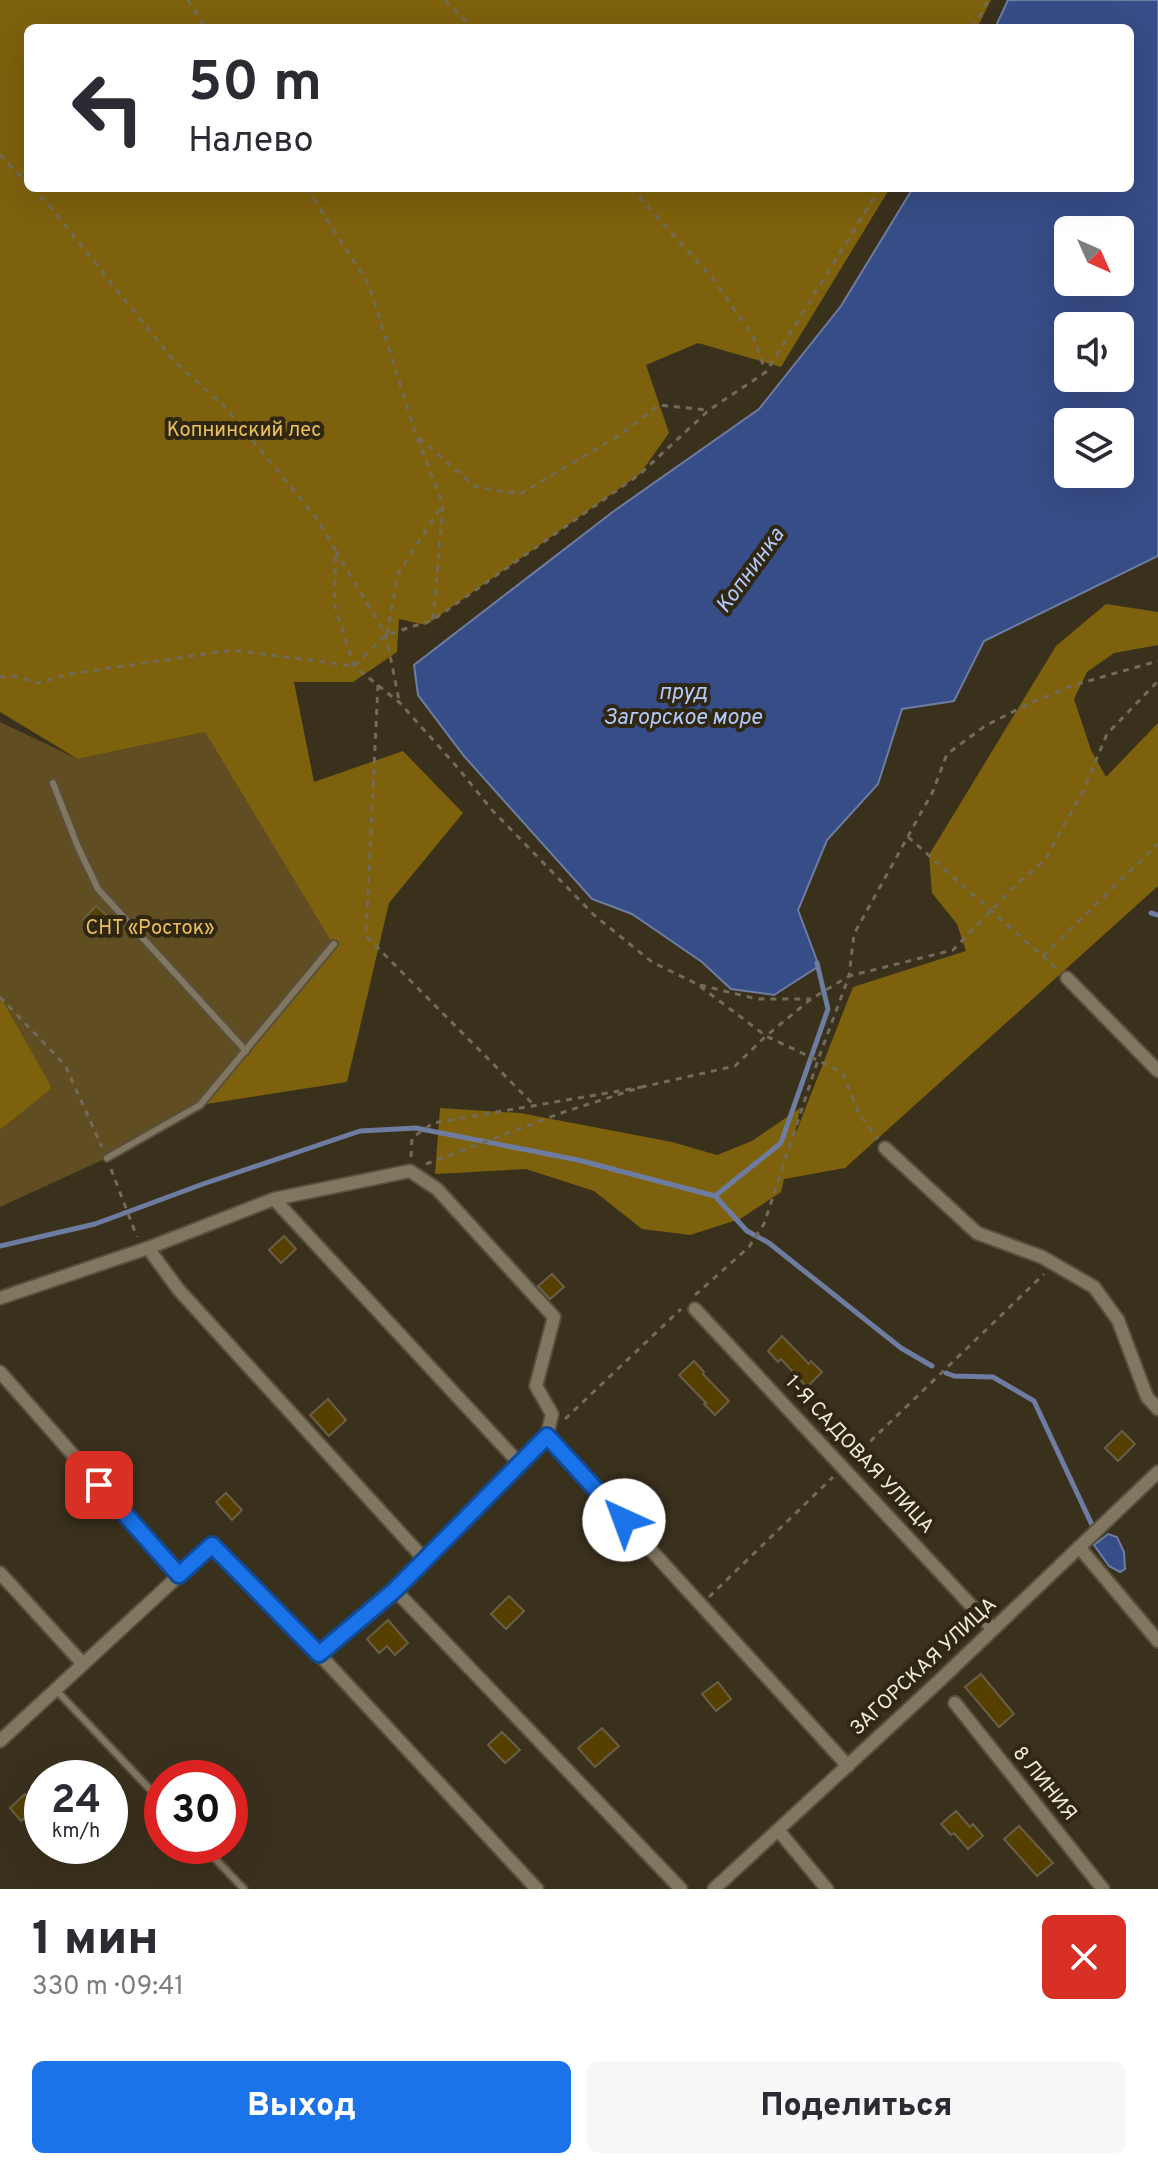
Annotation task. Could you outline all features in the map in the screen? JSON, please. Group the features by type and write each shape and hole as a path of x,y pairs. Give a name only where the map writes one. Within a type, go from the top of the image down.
{"street":[{"path":"1067,978 1158,1071"},
{"path":"885,1148 977,1233 1042,1257 1094,1287 1118,1320 1147,1397 1158,1409"},
{"path":"0,1298 148,1248 274,1199 410,1171 437,1189 554,1317 536,1386 552,1414 547,1436 395,1590 319,1654"},
{"path":"274,1199 519,1463"},
{"path":"148,1248 178,1289 425,1560"},
{"name":"1-Я САДОВАЯ УЛИЦА","path":"695,1309 993,1629"},
{"path":"0,1372 179,1575"},
{"path":"547,1436 848,1766"},
{"name":"ЗАГОРСКАЯ УЛИЦА","path":"714,1889 1158,1472"},
{"path":"0,1741 212,1545 319,1654 537,1889"},
{"path":"1079,1547 1158,1641"},
{"path":"0,1573 83,1664"},
{"path":"395,1590 681,1889"},
{"name":"8 ЛИНИЯ","path":"955,1703 1103,1889"},
{"path":"778,1830 827,1889"}],"lane":[{"path":"53,783 98,889 246,1051"},
{"path":"107,1158 200,1105 334,944"},
{"path":"56,1690 144,1783"},
{"path":"220,1864 244,1889"}],"path":[{"path":"188,0 203,24"},
{"path":"445,0 468,24"},
{"path":"975,24 988,0"},
{"path":"0,155 24,180"},
{"path":"36,192 173,360 224,406 315,516 386,635 400,703"},
{"path":"310,192 369,285 416,435 443,504 433,620"},
{"path":"635,192 713,279 753,336 766,372"},
{"path":"354,666 386,635 433,620 640,474 709,410 766,372 878,192"},
{"path":"416,435 476,487 520,494 620,435 659,405 709,410"},
{"path":"386,635 398,574 443,504"},
{"path":"336,551 334,603 354,666"},
{"path":"0,677 14,676 38,683 69,674 232,650 354,666 400,703 492,810 594,915 652,962 697,984 766,1036 842,1072 859,1114 885,1148"},
{"path":"547,1436 749,1247 764,1224 816,1060 849,976 854,934 933,791 947,754 985,726 1028,704 1074,685 1158,661"},
{"path":"642,1087 564,1112 410,1171 412,1138 433,1123 642,1087 735,1066 811,999 841,980 953,950 1017,884 1045,860 1084,789 1107,734 1158,681"},
{"path":"378,685 366,936 534,1106"},
{"path":"908,836 1067,978"},
{"path":"1042,956 1158,844"},
{"path":"697,984 757,999 811,999"},
{"path":"0,997 65,1065 107,1158 139,1243 148,1248"},
{"path":"701,1605 1055,1264"}],"green space":[{"name":"Копнинский лес","path":"0,0 991,0 979,24 24,24 24,192 888,192 781,367 698,343 646,365 669,433 640,474 426,625 399,619 397,652 353,682 294,682 314,782 403,751 463,813 389,903 347,1082 200,1105 333,944 205,732 78,759 0,712"},
{"path":"1106,604 1158,612 1158,645 1114,653 1087,672 1074,699 1091,750 1106,777 1158,723 1158,886 845,1168 784,1179 781,1192 740,1219 690,1235 642,1229 594,1191 526,1169 435,1174 440,1108 520,1113 672,1142 717,1155 752,1141 800,1108 795,1135 853,987 966,951 957,924 932,893 929,855 1056,646"},
{"name":"СНТ «Росток»","path":"0,722 78,759 205,732 334,944 200,1105 107,1158 0,1207 0,1130 52,1087 0,1016"},
{"path":"0,996 52,1088 0,1130"}],"water":[{"name":"пруд Загорское море","path":"1008,0 1158,0 1158,556 984,641 954,701 902,709 878,784 827,840 798,910 819,966 774,995 731,989 702,962 632,914 592,899 464,756 418,695 414,665 614,511 759,409 841,306 911,192 1134,192 1134,24 997,24"},
{"path":"1108,1534 1117,1537 1124,1552 1125,1569 1120,1572 1109,1566 1094,1545"}],"building":[{"path":"96,906 113,921 101,934 84,919"},
{"path":"284,1236 296,1249 281,1263 269,1250"},
{"path":"552,1274 564,1287 550,1299 538,1286"},
{"path":"782,1336 809,1364 811,1361 822,1372 807,1387 781,1359 778,1362 768,1351"},
{"path":"694,1361 729,1401 715,1415 679,1375"},
{"path":"328,1399 346,1420 329,1436 310,1415"},
{"path":"1122,1431 1135,1444 1118,1461 1105,1448"},
{"path":"226,1493 242,1510 232,1520 216,1502"},
{"path":"509,1596 524,1611 506,1629 491,1614"},
{"path":"388,1620 408,1643 395,1655 387,1646 379,1653 367,1639"},
{"path":"981,1674 1014,1714 999,1727 965,1687"},
{"path":"718,1682 731,1699 716,1711 702,1694"},
{"path":"602,1728 619,1746 595,1767 578,1748"},
{"path":"502,1732 520,1750 505,1763 488,1745"},
{"path":"24,1795 24,1818 21,1821 10,1808"},
{"path":"956,1811 983,1836 968,1849 941,1824"},
{"path":"1019,1826 1053,1863 1037,1876 1004,1839"}],"waterway":[{"path":"1151,913 1158,915"},
{"path":"0,1246 95,1224 360,1131 416,1128 578,1160 715,1196 781,1143 828,1009 817,963"},
{"path":"715,1196 747,1231 769,1243 901,1348 932,1366"},
{"path":"946,1373 993,1377 1034,1401 1093,1527"}],"route":[{"path":"99,1485 179,1575 212,1545 319,1654 395,1590 547,1436 624,1520"}],"water label":[{"name":"Копнинка","path":"751,571"}]}
